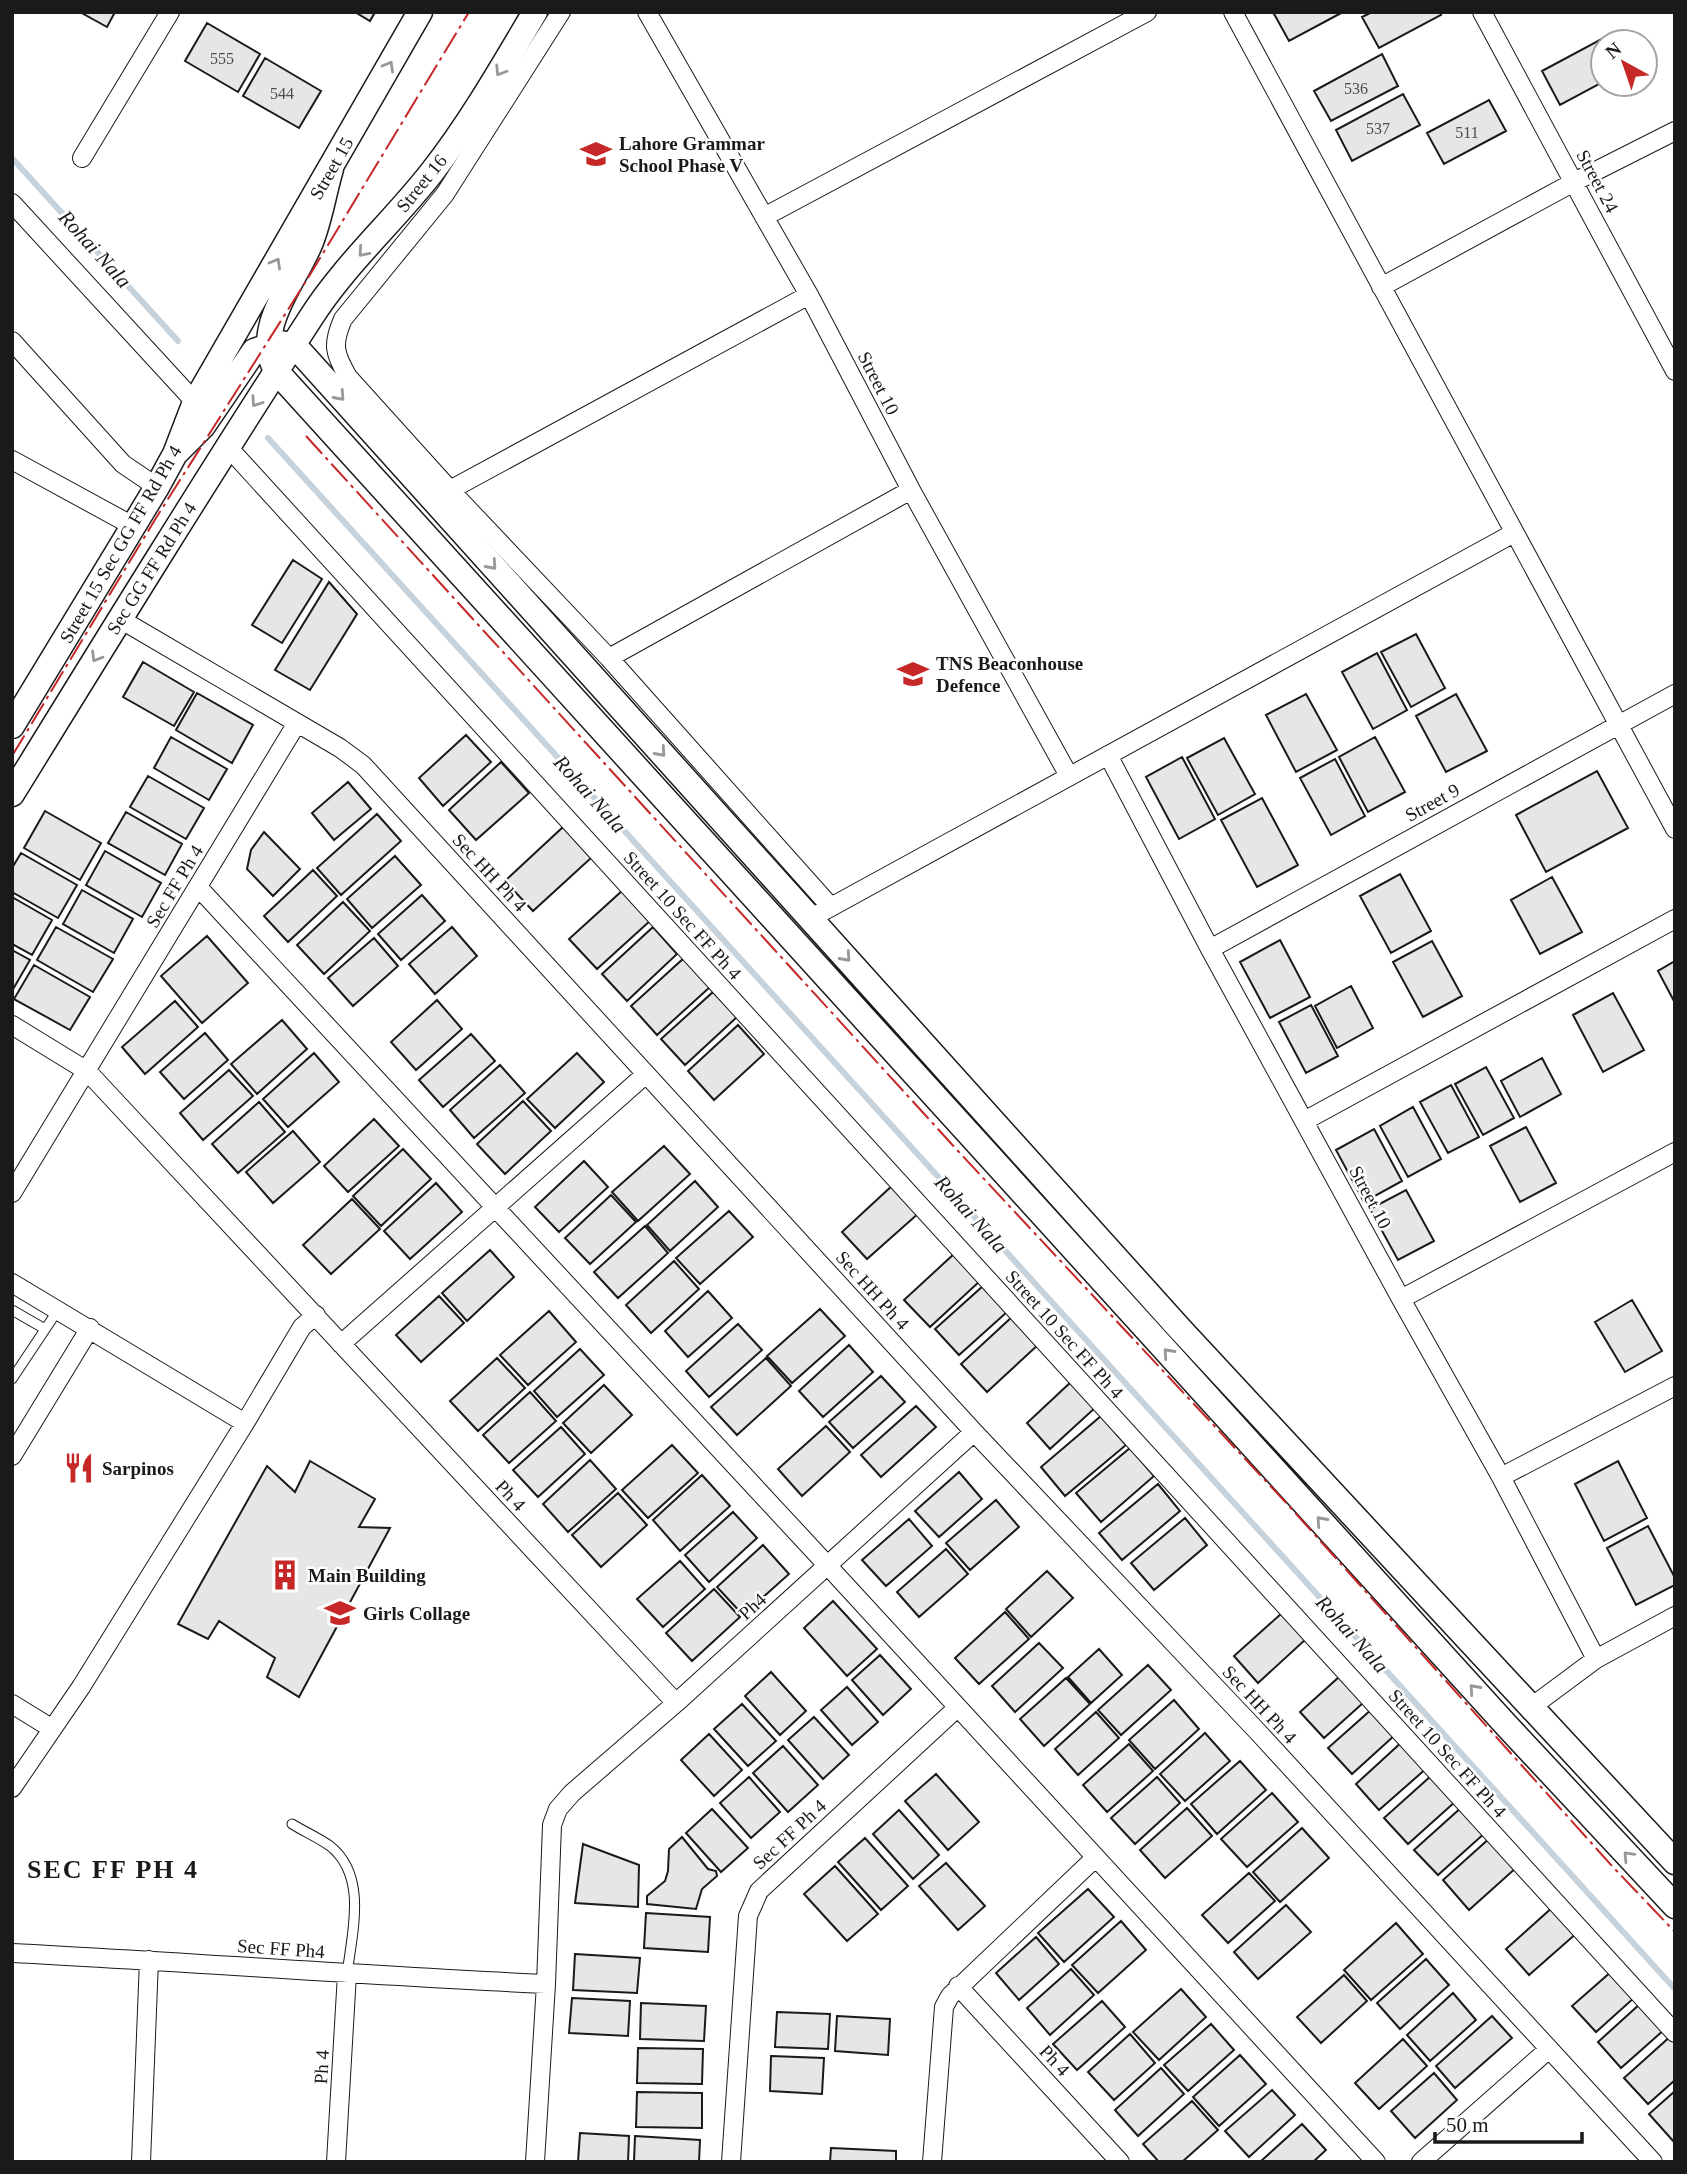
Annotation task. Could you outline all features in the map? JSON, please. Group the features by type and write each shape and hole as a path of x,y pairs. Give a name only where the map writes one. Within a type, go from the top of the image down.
{"main road":[{"name":"Street 15","path":"241,322 420,12"},
{"name":"Street 16","path":"282,345 311,317 432,172 471,117 535,12"},
{"path":"331,169 312,240 298,272 277,307 282,345 639,710 820,913 1180,1329 1674,1860"},
{"name":"Street 15 Sec GG FF Rd Ph 4","path":"12,726 175,454 195,402 241,322"},
{"path":"175,454 202,426 254,351 282,345"},
{"name":"Sec GG FF Rd Ph 4","path":"12,794 227,446 277,372 282,345"},
{"path":"277,372 1507,1726 1675,1906"}],"street":[{"path":"82,158 170,12"},
{"path":"561,12 445,194 412,238 344,318 335,337 337,357 348,377 450,490 609,658 639,710"},
{"name":"Street 10","path":"647,12 810,295 911,490 1069,776"},
{"path":"764,217 1147,12"},
{"path":"1233,12 1675,829"},
{"name":"Street 24","path":"1482,12 1675,371"},
{"path":"1381,287 1574,182 1675,131"},
{"path":"12,203 195,402"},
{"path":"450,490 810,295"},
{"path":"12,341 123,464 156,487"},
{"name":"Street 10 Sec FF Ph 4","path":"227,446 1675,2033"},
{"path":"12,460 133,526"},
{"path":"609,658 911,490"},
{"path":"820,913 1514,533"},
{"name":"Sec HH Ph 4","path":"120,619 340,748 363,765 974,1432 1249,1722 1653,2162"},
{"name":"Street 9","path":"1210,949 1675,694"},
{"name":"Sec FF Ph 4","path":"12,1193 297,723"},
{"name":"Street 10","path":"1108,755 1210,949 1306,1120 1401,1299 1502,1477 1596,1660"},
{"path":"198,887 1376,2162"},
{"path":"1306,1120 1675,919"},
{"path":"12,1025 86,1071"},
{"name":"Ph 4","path":"86,1071 676,1703"},
{"path":"341,1344 646,1074"},
{"path":"1401,1299 1675,1153"},
{"path":"12,1283 245,1423"},
{"path":"12,1788 81,1687 302,1327 316,1315"},
{"path":"12,1456 90,1328"},
{"path":"1502,1477 1675,1386"},
{"name":"Ph4","path":"546,1984 552,1825 558,1809 572,1793 676,1703 974,1432"},
{"path":"1530,1708 1596,1660 1675,1616"},
{"path":"12,1704 51,1728"},
{"name":"Sec FF Ph 4","path":"731,2162 748,1916 753,1903 759,1891 957,1708"},
{"path":"932,2162 944,2007 958,1986 1095,1858"},
{"name":"Sec FF Ph4","path":"12,1953 546,1984"},
{"path":"141,2162 149,1960"},
{"name":"Ph 4","path":"336,2162 348,1974"},
{"path":"535,2162 546,1984"},
{"name":"Ph 4","path":"958,1986 1117,2161"},
{"path":"1421,2162 1549,2049"}],"lane":[{"path":"12,1310 45,1329"},
{"path":"12,1379 58,1310"},
{"path":"292,1825 330,1846 344,1860 352,1879 354,1910 348,1974"}],"building":[{"path":"80,12 115,12 107,27"},
{"path":"355,12 375,12 370,21"},
{"path":"1273,12 1343,12 1289,41"},
{"path":"1372,12 1439,12 1441,15 1379,48 1362,17"},
{"path":"207,23 260,54 238,92 185,61"},
{"path":"1589,46 1589,89 1560,105 1542,71"},
{"path":"1382,54 1398,86 1331,121 1314,91"},
{"path":"265,58 321,91 299,128 243,96"},
{"path":"1403,94 1420,125 1352,161 1336,130"},
{"path":"1489,100 1506,131 1444,164 1427,133"},
{"path":"293,560 322,579 282,643 252,625"},
{"path":"329,582 357,614 310,690 275,670"},
{"path":"1416,634 1445,688 1411,707 1381,652"},
{"path":"1377,653 1407,710 1373,729 1342,672"},
{"path":"143,662 194,692 174,726 123,697"},
{"path":"197,693 253,725 232,763 176,730"},
{"path":"1306,694 1337,750 1296,772 1266,715"},
{"path":"1456,694 1487,751 1446,772 1416,716"},
{"path":"466,735 491,762 443,806 419,778"},
{"path":"171,737 227,769 209,800 154,768"},
{"path":"1375,737 1405,792 1368,812 1339,757"},
{"path":"1224,738 1255,794 1218,815 1187,758"},
{"path":"1182,757 1215,819 1179,839 1146,777"},
{"path":"1335,759 1365,816 1331,835 1300,778"},
{"path":"501,762 529,793 476,840 449,810"},
{"path":"1597,771 1628,828 1546,872 1516,815"},
{"path":"148,776 204,808 186,839 130,807"},
{"path":"348,782 371,809 334,840 312,813"},
{"path":"1262,798 1298,865 1257,887 1221,820"},
{"path":"45,811 101,843 80,880 24,848"},
{"path":"126,812 182,844 165,875 108,843"},
{"path":"377,814 401,841 341,895 317,868"},
{"path":"563,827 591,858 533,911 505,881"},
{"path":"264,832 300,869 273,896 247,869 251,850"},
{"path":"105,851 161,883 142,917 86,885"},
{"path":"21,853 77,885 58,918 12,892 12,868"},
{"path":"395,856 421,885 372,928 347,899"},
{"path":"313,870 337,896 288,942 264,916"},
{"path":"1400,874 1431,931 1391,953 1360,896"},
{"path":"1552,877 1582,932 1540,954 1511,900"},
{"path":"82,890 133,919 114,953 63,924"},
{"path":"623,890 651,920 597,969 569,939"},
{"path":"422,895 445,921 401,960 378,934"},
{"path":"12,897 52,920 32,955 12,944"},
{"path":"343,902 370,931 324,974 297,945"},
{"path":"56,927 113,959 93,992 37,960"},
{"path":"452,927 477,956 435,994 409,964"},
{"path":"653,927 677,954 627,1001 602,974"},
{"path":"207,936 248,983 202,1023 161,976"},
{"path":"374,938 398,966 353,1006 328,978"},
{"path":"1280,940 1310,997 1270,1018 1240,962"},
{"path":"1432,941 1462,996 1423,1017 1393,962"},
{"path":"12,950 30,960 12,991"},
{"path":"684,958 710,987 657,1035 631,1006"},
{"path":"1675,961 1675,1003 1658,971"},
{"path":"34,965 90,997 70,1030 14,999"},
{"path":"1351,986 1373,1028 1337,1048 1315,1006"},
{"path":"713,992 737,1017 685,1065 661,1039"},
{"path":"1613,993 1644,1050 1603,1072 1573,1015"},
{"path":"437,1000 462,1029 416,1070 391,1042"},
{"path":"175,1001 198,1027 145,1074 122,1047"},
{"path":"1311,1005 1338,1056 1306,1073 1279,1022"},
{"path":"282,1020 307,1049 257,1094 231,1064"},
{"path":"738,1025 764,1054 714,1100 688,1071"},
{"path":"205,1033 228,1060 184,1099 160,1072"},
{"path":"471,1034 495,1061 443,1107 419,1080"},
{"path":"314,1053 339,1082 288,1127 263,1099"},
{"path":"577,1053 604,1082 555,1128 527,1099"},
{"path":"1542,1058 1561,1094 1520,1117 1501,1081"},
{"path":"500,1065 525,1093 474,1138 450,1110"},
{"path":"1486,1067 1514,1118 1483,1135 1455,1084"},
{"path":"229,1070 253,1096 203,1140 180,1113"},
{"path":"1451,1085 1479,1137 1448,1153 1420,1102"},
{"path":"523,1101 551,1131 505,1174 477,1144"},
{"path":"259,1102 285,1132 238,1173 212,1144"},
{"path":"1413,1107 1441,1159 1408,1177 1380,1126"},
{"path":"374,1119 399,1146 348,1192 324,1166"},
{"path":"1526,1127 1556,1183 1520,1202 1490,1146"},
{"path":"1374,1129 1402,1181 1364,1202 1336,1150"},
{"path":"293,1131 320,1162 273,1203 246,1172"},
{"path":"664,1146 690,1174 638,1221 612,1192"},
{"path":"403,1149 431,1179 381,1226 353,1196"},
{"path":"584,1161 608,1187 559,1232 535,1207"},
{"path":"695,1181 718,1207 670,1251 647,1225"},
{"path":"436,1183 462,1212 410,1259 384,1231"},
{"path":"894,1184 920,1212 867,1259 842,1232"},
{"path":"1406,1190 1434,1241 1398,1260 1370,1209"},
{"path":"611,1195 636,1222 590,1264 565,1238"},
{"path":"352,1199 380,1229 331,1274 303,1245"},
{"path":"729,1211 753,1237 700,1284 676,1258"},
{"path":"645,1226 668,1253 618,1298 594,1272"},
{"path":"490,1250 514,1277 467,1321 442,1293"},
{"path":"955,1253 980,1281 930,1327 904,1300"},
{"path":"674,1261 699,1289 651,1333 626,1305"},
{"path":"983,1286 1007,1312 959,1355 935,1329"},
{"path":"708,1291 732,1318 688,1357 665,1331"},
{"path":"439,1296 464,1323 421,1362 396,1335"},
{"path":"1632,1300 1662,1351 1625,1372 1595,1322"},
{"path":"820,1309 845,1336 792,1383 767,1356"},
{"path":"549,1311 576,1342 528,1385 500,1355"},
{"path":"1013,1316 1039,1344 987,1392 961,1364"},
{"path":"738,1324 762,1350 709,1397 686,1371"},
{"path":"849,1345 873,1372 823,1417 799,1391"},
{"path":"580,1349 604,1375 557,1417 534,1391"},
{"path":"497,1358 525,1388 478,1431 450,1401"},
{"path":"766,1358 791,1386 737,1435 711,1407"},
{"path":"881,1376 905,1402 853,1448 829,1422"},
{"path":"1072,1381 1096,1407 1050,1449 1027,1423"},
{"path":"604,1385 632,1415 591,1453 563,1423"},
{"path":"530,1392 556,1421 509,1463 483,1435"},
{"path":"916,1406 936,1427 881,1477 861,1455"},
{"path":"1101,1416 1126,1445 1065,1496 1041,1467"},
{"path":"826,1426 850,1452 802,1496 778,1469"},
{"path":"561,1427 585,1454 538,1497 513,1470"},
{"path":"672,1445 698,1473 648,1518 622,1490"},
{"path":"1130,1448 1154,1476 1101,1522 1076,1493"},
{"path":"590,1460 616,1489 568,1532 543,1504"},
{"name":"Main Building","path":"310,1461 375,1499 359,1527 390,1528 299,1697 267,1677 275,1658 219,1621 208,1639 178,1624 267,1466 295,1492"},
{"path":"1618,1461 1647,1518 1604,1541 1575,1484"},
{"path":"959,1472 982,1499 939,1537 915,1511"},
{"path":"702,1475 730,1506 680,1551 653,1520"},
{"path":"1158,1484 1180,1511 1122,1560 1099,1533"},
{"path":"618,1493 647,1525 601,1567 572,1535"},
{"path":"996,1500 1019,1527 970,1570 946,1543"},
{"path":"733,1512 757,1538 709,1582 685,1555"},
{"path":"1185,1518 1207,1545 1154,1590 1131,1563"},
{"path":"909,1519 932,1546 886,1586 862,1560"},
{"path":"1648,1526 1675,1578 1675,1585 1636,1605 1607,1548"},
{"path":"763,1545 789,1574 743,1615 717,1587"},
{"path":"946,1549 968,1574 919,1617 897,1592"},
{"path":"680,1561 705,1589 663,1627 637,1599"},
{"path":"1047,1571 1073,1598 1031,1637 1006,1609"},
{"path":"714,1589 740,1617 692,1661 666,1633"},
{"path":"833,1601 877,1649 847,1676 804,1628"},
{"path":"1005,1612 1029,1639 979,1684 955,1658"},
{"path":"1282,1613 1306,1639 1258,1683 1234,1656"},
{"path":"1039,1643 1063,1668 1015,1712 992,1686"},
{"path":"1099,1649 1122,1675 1091,1703 1068,1677"},
{"path":"880,1655 911,1689 883,1715 852,1680"},
{"path":"1148,1665 1171,1690 1121,1735 1098,1710"},
{"path":"771,1672 806,1711 780,1735 745,1696"},
{"path":"1339,1677 1363,1703 1324,1738 1300,1712"},
{"path":"1066,1678 1090,1704 1044,1746 1020,1719"},
{"path":"847,1687 878,1722 852,1745 821,1710"},
{"path":"1174,1700 1199,1729 1155,1769 1129,1740"},
{"path":"742,1704 776,1741 748,1766 714,1729"},
{"path":"1372,1709 1395,1735 1352,1774 1328,1748"},
{"path":"1096,1712 1119,1738 1078,1775 1055,1749"},
{"path":"814,1717 849,1755 823,1779 788,1740"},
{"path":"1205,1733 1230,1761 1185,1801 1160,1774"},
{"path":"709,1734 742,1770 714,1796 681,1760"},
{"path":"1404,1740 1428,1767 1379,1810 1356,1784"},
{"path":"1129,1744 1153,1771 1107,1812 1083,1785"},
{"path":"783,1746 818,1785 788,1812 753,1773"},
{"path":"1240,1761 1266,1790 1217,1834 1191,1804"},
{"path":"936,1774 979,1822 948,1850 905,1801"},
{"path":"1432,1775 1456,1801 1408,1844 1384,1818"},
{"path":"749,1777 780,1812 751,1838 720,1803"},
{"path":"1157,1777 1180,1803 1135,1844 1111,1818"},
{"path":"1272,1793 1298,1822 1247,1867 1221,1839"},
{"path":"1463,1806 1486,1832 1438,1875 1414,1850"},
{"path":"1187,1808 1212,1836 1165,1878 1140,1850"},
{"path":"712,1809 748,1848 721,1872 686,1833"},
{"path":"899,1810 939,1855 913,1879 873,1834"},
{"path":"1302,1828 1329,1858 1280,1902 1253,1872"},
{"path":"682,1837 708,1869 716,1871 717,1876 702,1889 696,1909 647,1904 647,1896 665,1881 669,1849"},
{"path":"1491,1837 1517,1867 1469,1910 1443,1880"},
{"path":"865,1838 908,1886 881,1910 838,1862"},
{"path":"583,1844 639,1865 638,1907 575,1903"},
{"path":"946,1863 985,1906 958,1930 919,1886"},
{"path":"835,1866 878,1914 847,1941 804,1894"},
{"path":"1249,1873 1275,1901 1228,1943 1202,1915"},
{"path":"1088,1889 1114,1917 1064,1962 1038,1933"},
{"path":"1286,1905 1311,1932 1258,1979 1234,1952"},
{"path":"1554,1906 1578,1932 1529,1975 1506,1949"},
{"path":"646,1913 710,1917 708,1952 644,1948"},
{"path":"1121,1921 1146,1950 1098,1993 1072,1965"},
{"path":"1396,1923 1423,1954 1371,2000 1344,1970"},
{"path":"1036,1937 1059,1964 1019,2000 996,1973"},
{"path":"575,1954 640,1958 637,1993 573,1990"},
{"path":"1426,1959 1449,1985 1400,2029 1377,2003"},
{"path":"1071,1969 1094,1995 1050,2035 1027,2008"},
{"path":"1612,1971 1635,1997 1596,2032 1572,2006"},
{"path":"1344,1975 1367,2001 1321,2043 1297,2017"},
{"path":"1181,1989 1206,2017 1159,2060 1133,2032"},
{"path":"1453,1993 1476,2020 1430,2061 1407,2035"},
{"path":"572,1998 630,2001 628,2036 569,2033"},
{"path":"1102,2001 1125,2027 1077,2070 1053,2044"},
{"path":"641,2003 706,2006 704,2041 640,2039"},
{"path":"1641,2003 1665,2029 1621,2068 1598,2042"},
{"path":"777,2012 830,2014 828,2049 775,2047"},
{"path":"837,2016 890,2019 888,2055 835,2051"},
{"path":"1492,2016 1512,2038 1455,2088 1436,2066"},
{"path":"1211,2024 1234,2050 1188,2091 1164,2065"},
{"path":"1130,2034 1155,2063 1114,2100 1088,2072"},
{"path":"1672,2035 1675,2038 1675,2080 1648,2104 1624,2078"},
{"path":"1403,2039 1427,2066 1379,2109 1355,2083"},
{"path":"638,2048 703,2049 702,2084 637,2083"},
{"path":"1240,2055 1266,2084 1219,2126 1193,2097"},
{"path":"771,2056 824,2058 822,2094 770,2091"},
{"path":"1161,2068 1184,2094 1138,2136 1115,2110"},
{"path":"1434,2073 1457,2100 1415,2138 1391,2111"},
{"path":"1272,2090 1295,2115 1249,2157 1225,2131"},
{"path":"1675,2091 1675,2142 1674,2142 1649,2114"},
{"path":"637,2092 702,2093 702,2128 636,2127"},
{"path":"1192,2101 1218,2130 1182,2162 1159,2162 1143,2144"},
{"path":"1302,2124 1326,2150 1313,2162 1260,2162"},
{"path":"580,2133 629,2136 628,2162 578,2162"},
{"path":"635,2136 700,2140 699,2162 634,2162"},
{"path":"831,2148 896,2151 896,2162 830,2162"}],"waterway":[{"name":"Rohai Nala","path":"12,158 178,341"},
{"name":"Rohai Nala","path":"268,438 1675,1989"}],"power":[{"path":"12,756 469,12"},
{"path":"306,436 958,1151 1289,1506 1612,1866 1675,1932"}],"place":[{"name":"Lahore Grammar School Phase V","path":"596,154"},
{"name":"TNS Beaconhouse Defence","path":"913,674"},
{"name":"Sarpinos","path":"79,1468"},
{"name":"Main Building","path":"285,1575"},
{"name":"Girls Collage","path":"340,1613"}],"district":[{"name":"SEC FF PH 4","path":"113,1869"}]}
